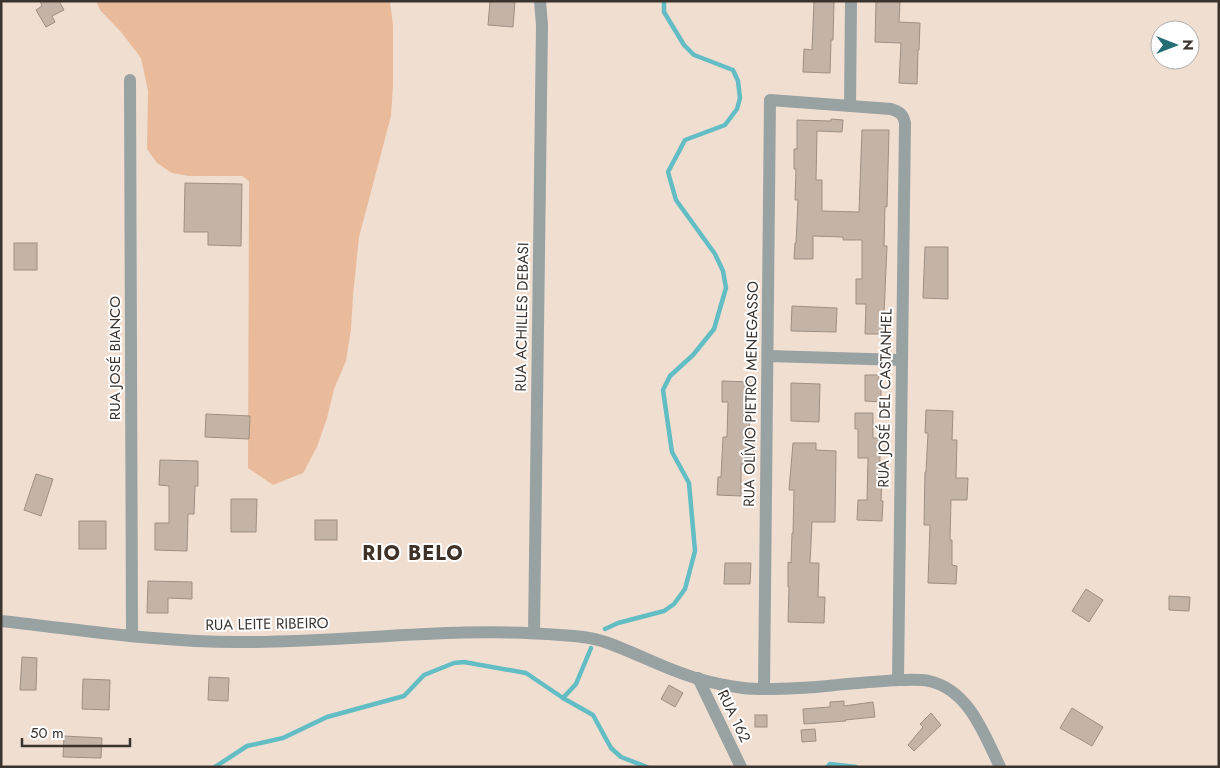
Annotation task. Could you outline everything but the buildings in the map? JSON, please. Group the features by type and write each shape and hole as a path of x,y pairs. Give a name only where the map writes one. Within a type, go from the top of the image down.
{"street":[{"name":"RUA ACHILLES DEBASI","path":"534,633 542,25 540,1"},
{"path":"850,106 851,1"},
{"name":"RUA JOSÉ BIANCO","path":"130,80 132,635"},
{"name":"RUA OLÍVIO PIETRO MENEGASSO","path":"764,689 770,100 850,106"},
{"name":"RUA JOSÉ DEL CASTANHEL","path":"850,106 891,109 903,115 905,123 898,680"},
{"path":"768,356 902,360"},
{"name":"RUA LEITE RIBEIRO","path":"1,621 188,640 245,642 470,633 534,633 584,637 604,642 656,664 698,678 737,687 783,689 898,680 928,681 941,685 967,705 975,716 1000,767"},
{"name":"RUA 162","path":"698,678 741,767"}],"shaded area":[{"path":"96,1 390,1 393,26 391,116 359,237 351,329 346,361 334,389 317,447 303,473 273,485 248,468 249,181 242,176 189,176 172,173 157,163 147,149 148,91 141,58 121,32 100,10"}],"waterway":[{"path":"605,629 618,623 664,611 674,604 685,589 695,551 689,483 672,452 663,390 670,376 693,355 714,329 726,288 723,271 715,254 676,200 668,172 685,140 725,125 737,109 740,98 738,81 733,70 694,55 684,45 664,12 664,1"},
{"path":"563,698 576,684 591,648"},
{"path":"215,767 247,746 283,738 327,717 404,696 424,675 454,663 464,662 526,673 563,698 593,715 611,748 621,757 647,767"},
{"path":"827,767 830,764 856,767"}],"district":[{"name":"RIO BELO","path":"413,553"}]}
